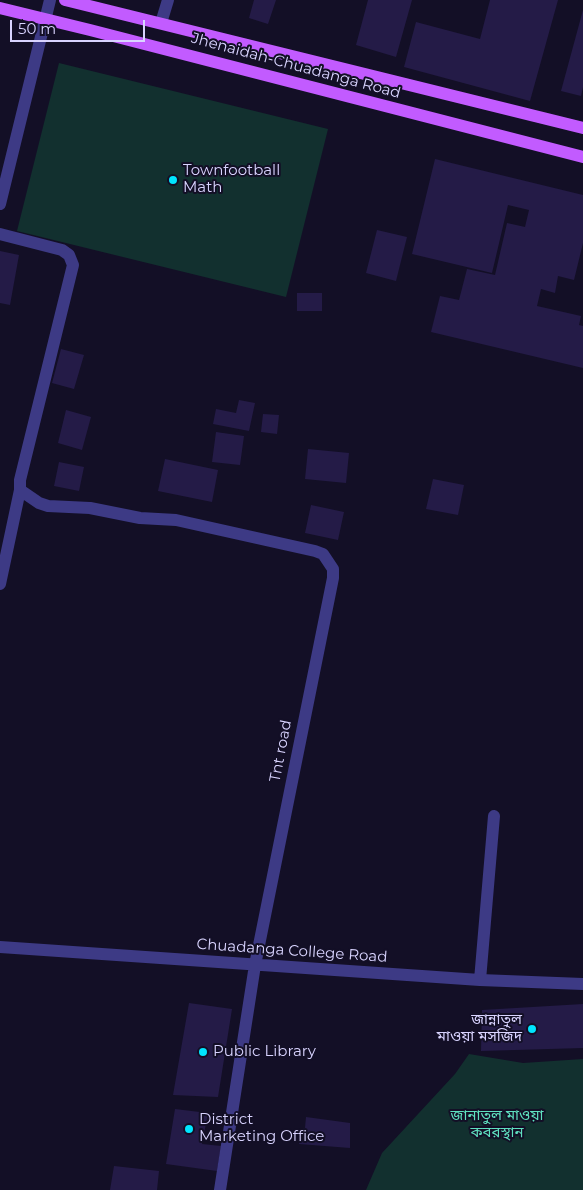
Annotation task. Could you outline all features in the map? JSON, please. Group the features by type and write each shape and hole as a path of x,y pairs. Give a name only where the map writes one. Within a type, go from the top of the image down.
{"main road":[{"name":"Jhenaidah-Chuadanga Road","path":"65,0 583,128"},
{"name":"Jhenaidah-Chuadanga Road","path":"0,8 583,157"}],"street":[{"path":"0,204 50,0"},
{"path":"161,23 168,0"},
{"path":"0,234 62,250 69,256 73,265 20,480 20,490 0,584"},
{"name":"Tnt road","path":"20,490 39,504 90,508 140,518 176,520 315,551 323,554 329,561 333,578 255,965 220,1190"},
{"path":"480,980 494,816"},
{"name":"Chuadanga College Road","path":"0,947 480,980 583,984"}],"green space":[{"name":"Townfootball Math","path":"59,63 328,129 286,297 17,231"},
{"name":"জানাতুল মাওয়া কবরস্থান","path":"469,1054 523,1063 583,1059 583,1190 366,1190 382,1153 455,1074"}],"building":[{"path":"254,0 276,0 268,24 249,18"},
{"path":"368,0 412,0 396,57 356,45"},
{"path":"490,0 558,0 530,101 404,67 416,22 480,39"},
{"path":"583,10 583,87 581,96 561,91"},
{"path":"435,159 583,195 583,243 574,280 558,276 555,293 541,289 537,306 581,316 579,325 583,326 583,368 431,332 440,296 459,300 467,269 495,275 507,223 525,227 529,210 508,205 492,273 412,254"},
{"path":"377,230 407,237 396,281 366,273"},
{"path":"0,251 19,255 10,305 0,303"},
{"path":"297,293 322,293 322,311 297,311"},
{"path":"61,349 84,355 74,389 52,383"},
{"path":"239,400 255,403 249,431 213,424 216,409 236,413"},
{"path":"66,410 91,417 82,450 58,443"},
{"path":"263,414 279,415 277,434 261,432"},
{"path":"216,432 244,436 240,465 212,462"},
{"path":"308,449 349,453 346,483 305,479"},
{"path":"165,459 218,470 212,502 158,491"},
{"path":"59,462 84,467 79,491 54,486"},
{"path":"433,479 464,485 458,515 426,509"},
{"path":"311,505 344,512 338,540 305,533"},
{"name":"Public Library","path":"189,1003 232,1009 218,1097 173,1095"},
{"name":"জান্নাতুল মাওয়া মসজিদ","path":"583,1004 583,1048 481,1051 482,1010"},
{"name":"District Marketing Office","path":"175,1109 208,1113 202,1144 221,1146 217,1171 166,1164"},
{"path":"306,1117 350,1123 350,1148 299,1144 300,1130 305,1128"},
{"path":"114,1166 159,1171 157,1190 110,1190"}],"place":[{"name":"Townfootball Math","path":"173,180"},
{"name":"জান্নাতুল মাওয়া মসজিদ","path":"532,1029"},
{"name":"Public Library","path":"203,1052"},
{"name":"District Marketing Office","path":"189,1129"}]}
